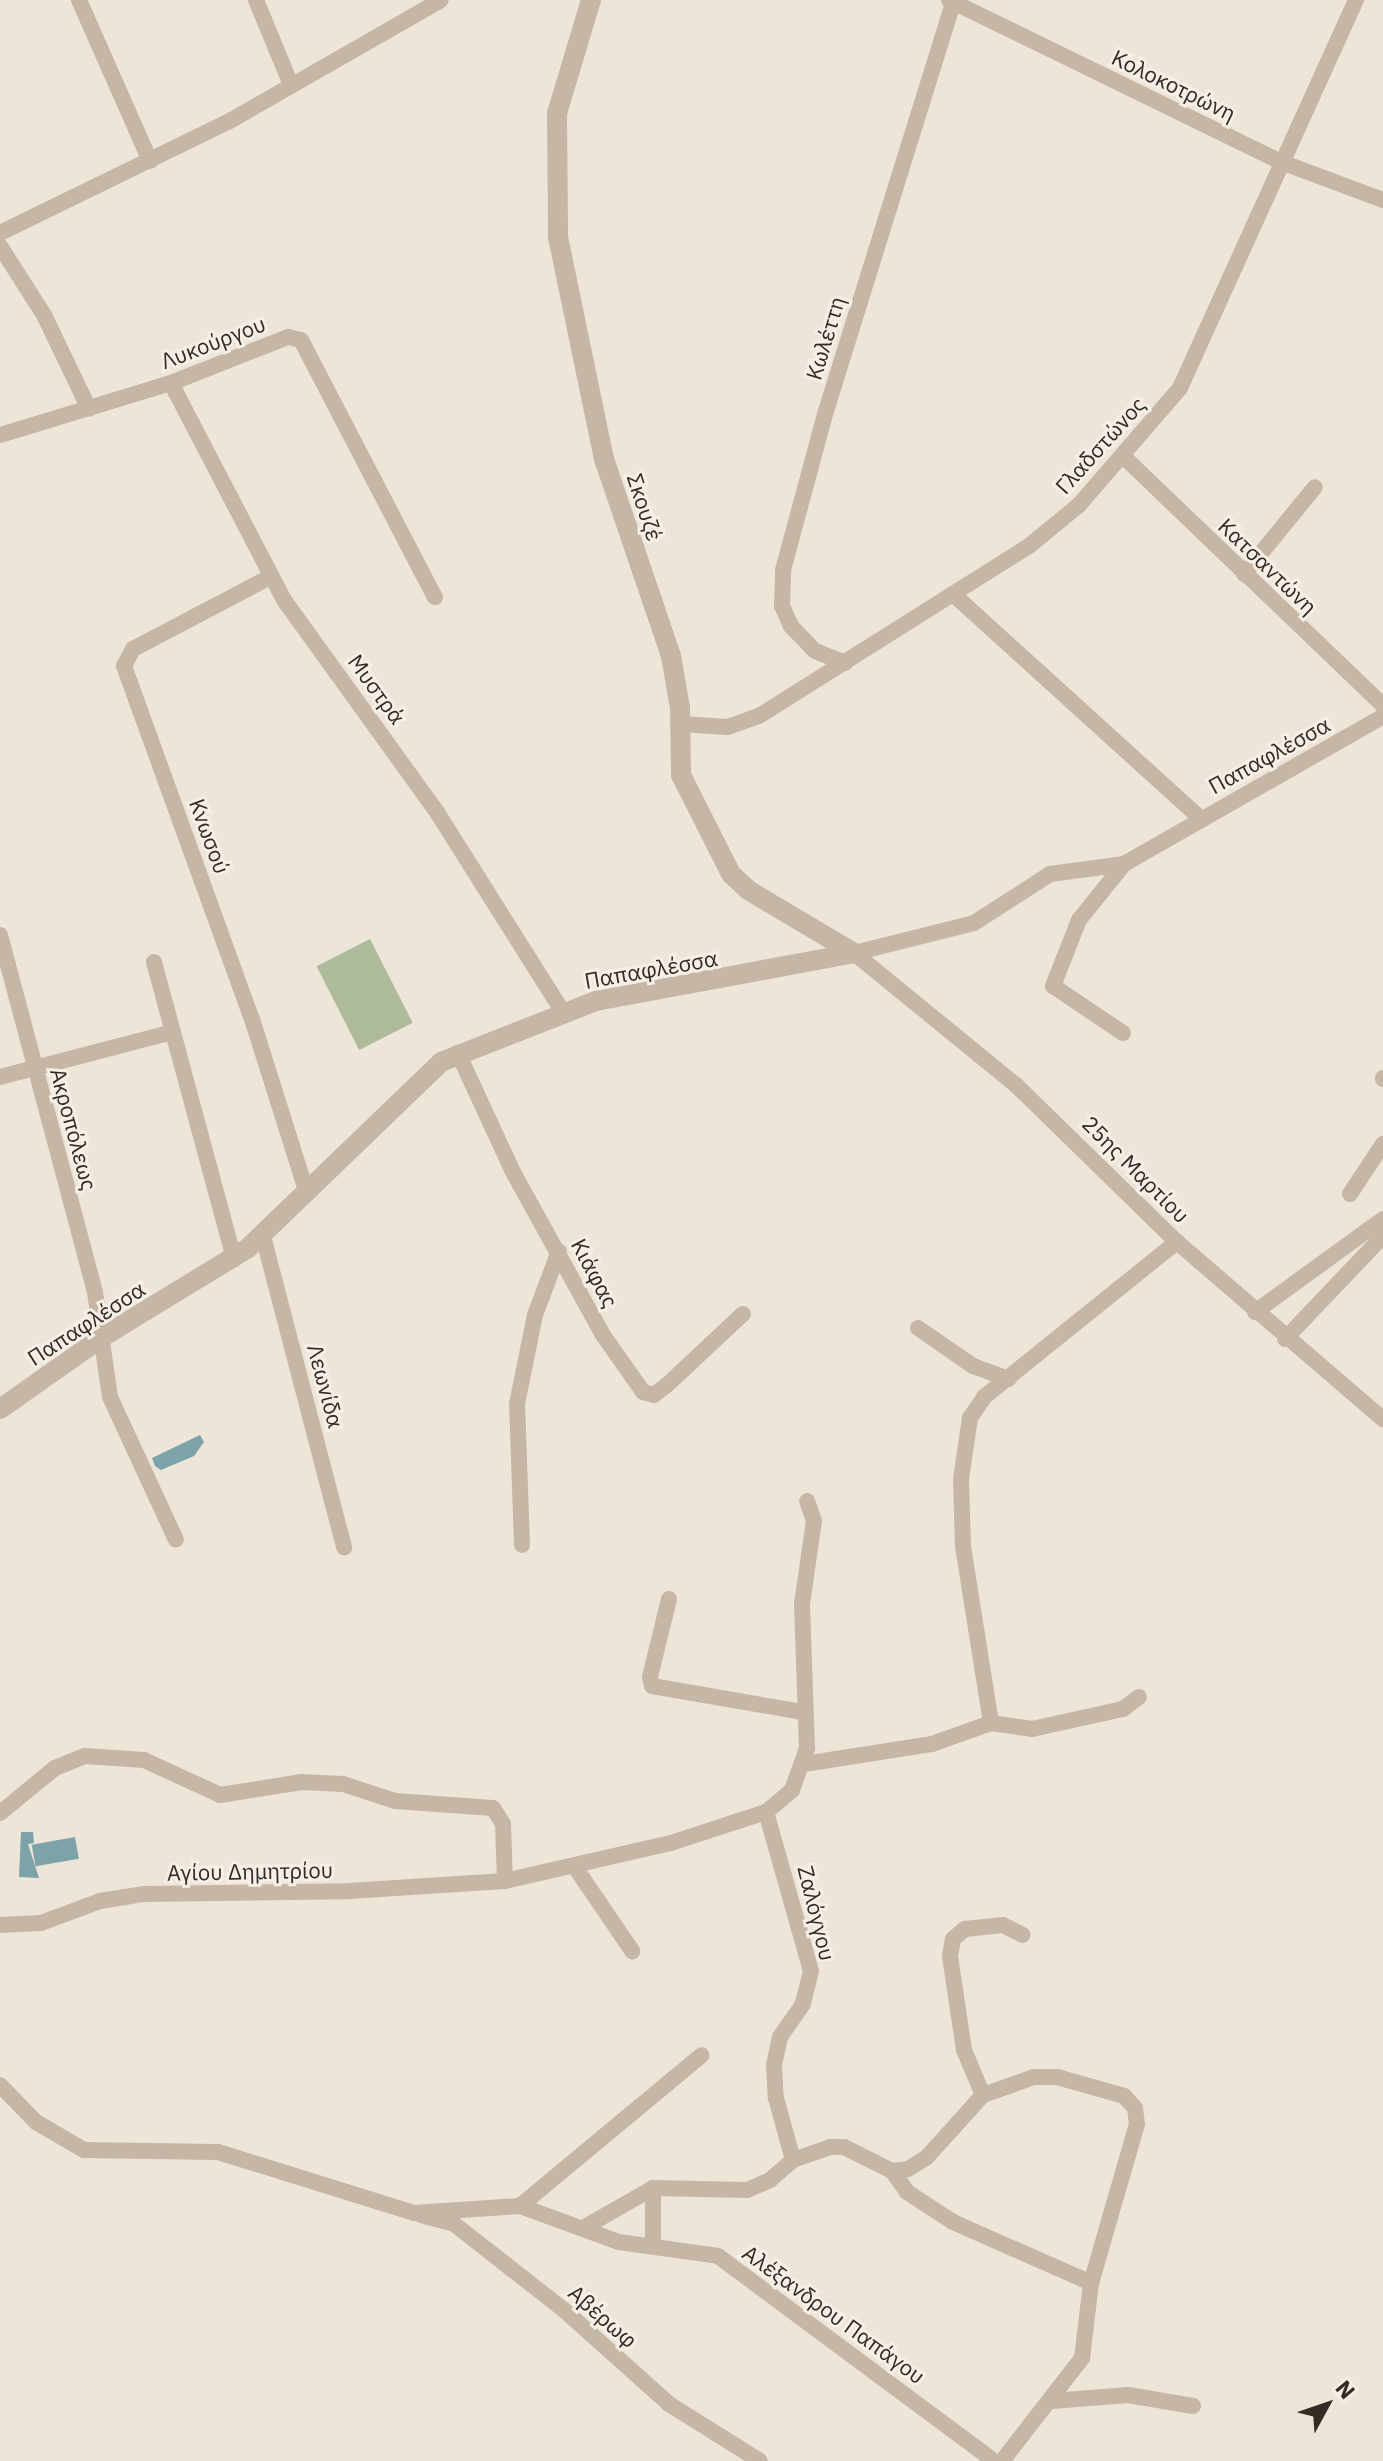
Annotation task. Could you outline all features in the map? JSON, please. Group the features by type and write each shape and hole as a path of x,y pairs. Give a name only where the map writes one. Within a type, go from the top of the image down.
{"street":[{"path":"79,0 150,161"},
{"path":"256,0 291,85"},
{"path":"0,233 150,161 441,0"},
{"name":"Σκουζέ","path":"591,0 557,113 558,237 604,459 667,639 680,724 681,775 731,874 748,890 854,953"},
{"name":"Γλαδστώνος","path":"680,724 744,723 845,663 1029,546 1079,505 1124,457 1180,388 1356,0"},
{"name":"Κολοκοτρώνη","path":"952,1 1281,162 1383,200"},
{"name":"Κωλέττη","path":"845,663 815,651 791,626 782,606 783,570 834,382 952,1"},
{"path":"0,246 44,315 89,409"},
{"name":"Λυκούργου","path":"0,435 171,383 288,337 301,340 435,597"},
{"name":"Μυστρά","path":"171,383 270,577 443,820 563,1012"},
{"name":"Κατσαντώνη","path":"1124,457 1383,705"},
{"path":"1244,574 1315,487"},
{"name":"Κνωσού","path":"270,577 133,649 124,666 252,1019 306,1190"},
{"path":"953,594 1202,820"},
{"name":"Παπαφλέσσα","path":"0,1409 104,1336 234,1259 263,1236 428,1071 458,1053 563,1012 854,953 977,921 1050,874 1124,864 1383,716"},
{"path":"1123,1033 1053,986 1079,920 1124,864"},
{"name":"Ακροπόλεως","path":"0,935 104,1336 114,1411 176,1540"},
{"name":"25ης Μαρτίου","path":"854,953 1044,1110 1177,1242 1285,1339 1383,1419"},
{"path":"154,962 234,1259"},
{"path":"0,1077 173,1032"},
{"name":"Κιάφας","path":"458,1053 500,1147 608,1343 647,1395 667,1385 743,1314"},
{"path":"1350,1194 1383,1144"},
{"path":"1255,1312 1383,1219"},
{"name":"Λεωνίδα","path":"263,1236 344,1548"},
{"path":"1285,1339 1383,1236"},
{"path":"991,1723 967,1579 961,1479 970,1418 984,1397 1177,1242"},
{"path":"522,1545 517,1404 535,1315 559,1251"},
{"path":"918,1328 973,1366 1009,1379"},
{"path":"766,1812 792,1790 804,1764 802,1604 814,1521 807,1501"},
{"path":"669,1599 650,1677 652,1686 803,1712"},
{"path":"804,1764 932,1744 991,1723 1032,1729 1123,1709 1139,1697"},
{"path":"0,1813 55,1768 85,1756 144,1760 220,1795 302,1782 343,1784 395,1801 493,1808 503,1824 505,1881"},
{"name":"Αγίου Δημητρίου","path":"0,1925 41,1923 100,1901 144,1894 349,1891 505,1881 575,1867 766,1812"},
{"name":"Ζαλόγγου","path":"766,1812 811,1971 803,2004 780,2037 774,2065 779,2112 793,2160"},
{"path":"575,1867 632,1951"},
{"path":"983,2095 964,2050 950,1956 953,1939 965,1929 1003,1925 1023,1935"},
{"path":"520,2206 702,2055"},
{"path":"892,2171 918,2164 983,2095 1047,2076 1117,2092 1135,2108 1137,2124 1125,2180 1091,2283 1082,2358 1052,2401 1002,2461"},
{"name":"Αλέξανδρου Παπάγου","path":"0,2085 36,2122 84,2150 218,2152 414,2213 520,2206 619,2242 653,2244 718,2256 994,2461"},
{"path":"583,2228 653,2188 747,2190 770,2180 793,2160 837,2146 892,2171 907,2192 953,2222 1091,2283"},
{"path":"653,2188 653,2244"},
{"name":"Αβέρωφ","path":"414,2213 454,2224 564,2310 669,2404 760,2461"},
{"path":"1052,2401 1128,2395 1193,2406"}],"green space":[{"path":"370,939 413,1023 359,1050 317,966"}],"water":[{"path":"200,1435 204,1442 194,1456 161,1470 155,1466 152,1458"},
{"path":"21,1832 33,1832 34,1843 28,1844 39,1878 19,1877"},
{"path":"75,1837 79,1859 35,1866 32,1845"}]}
